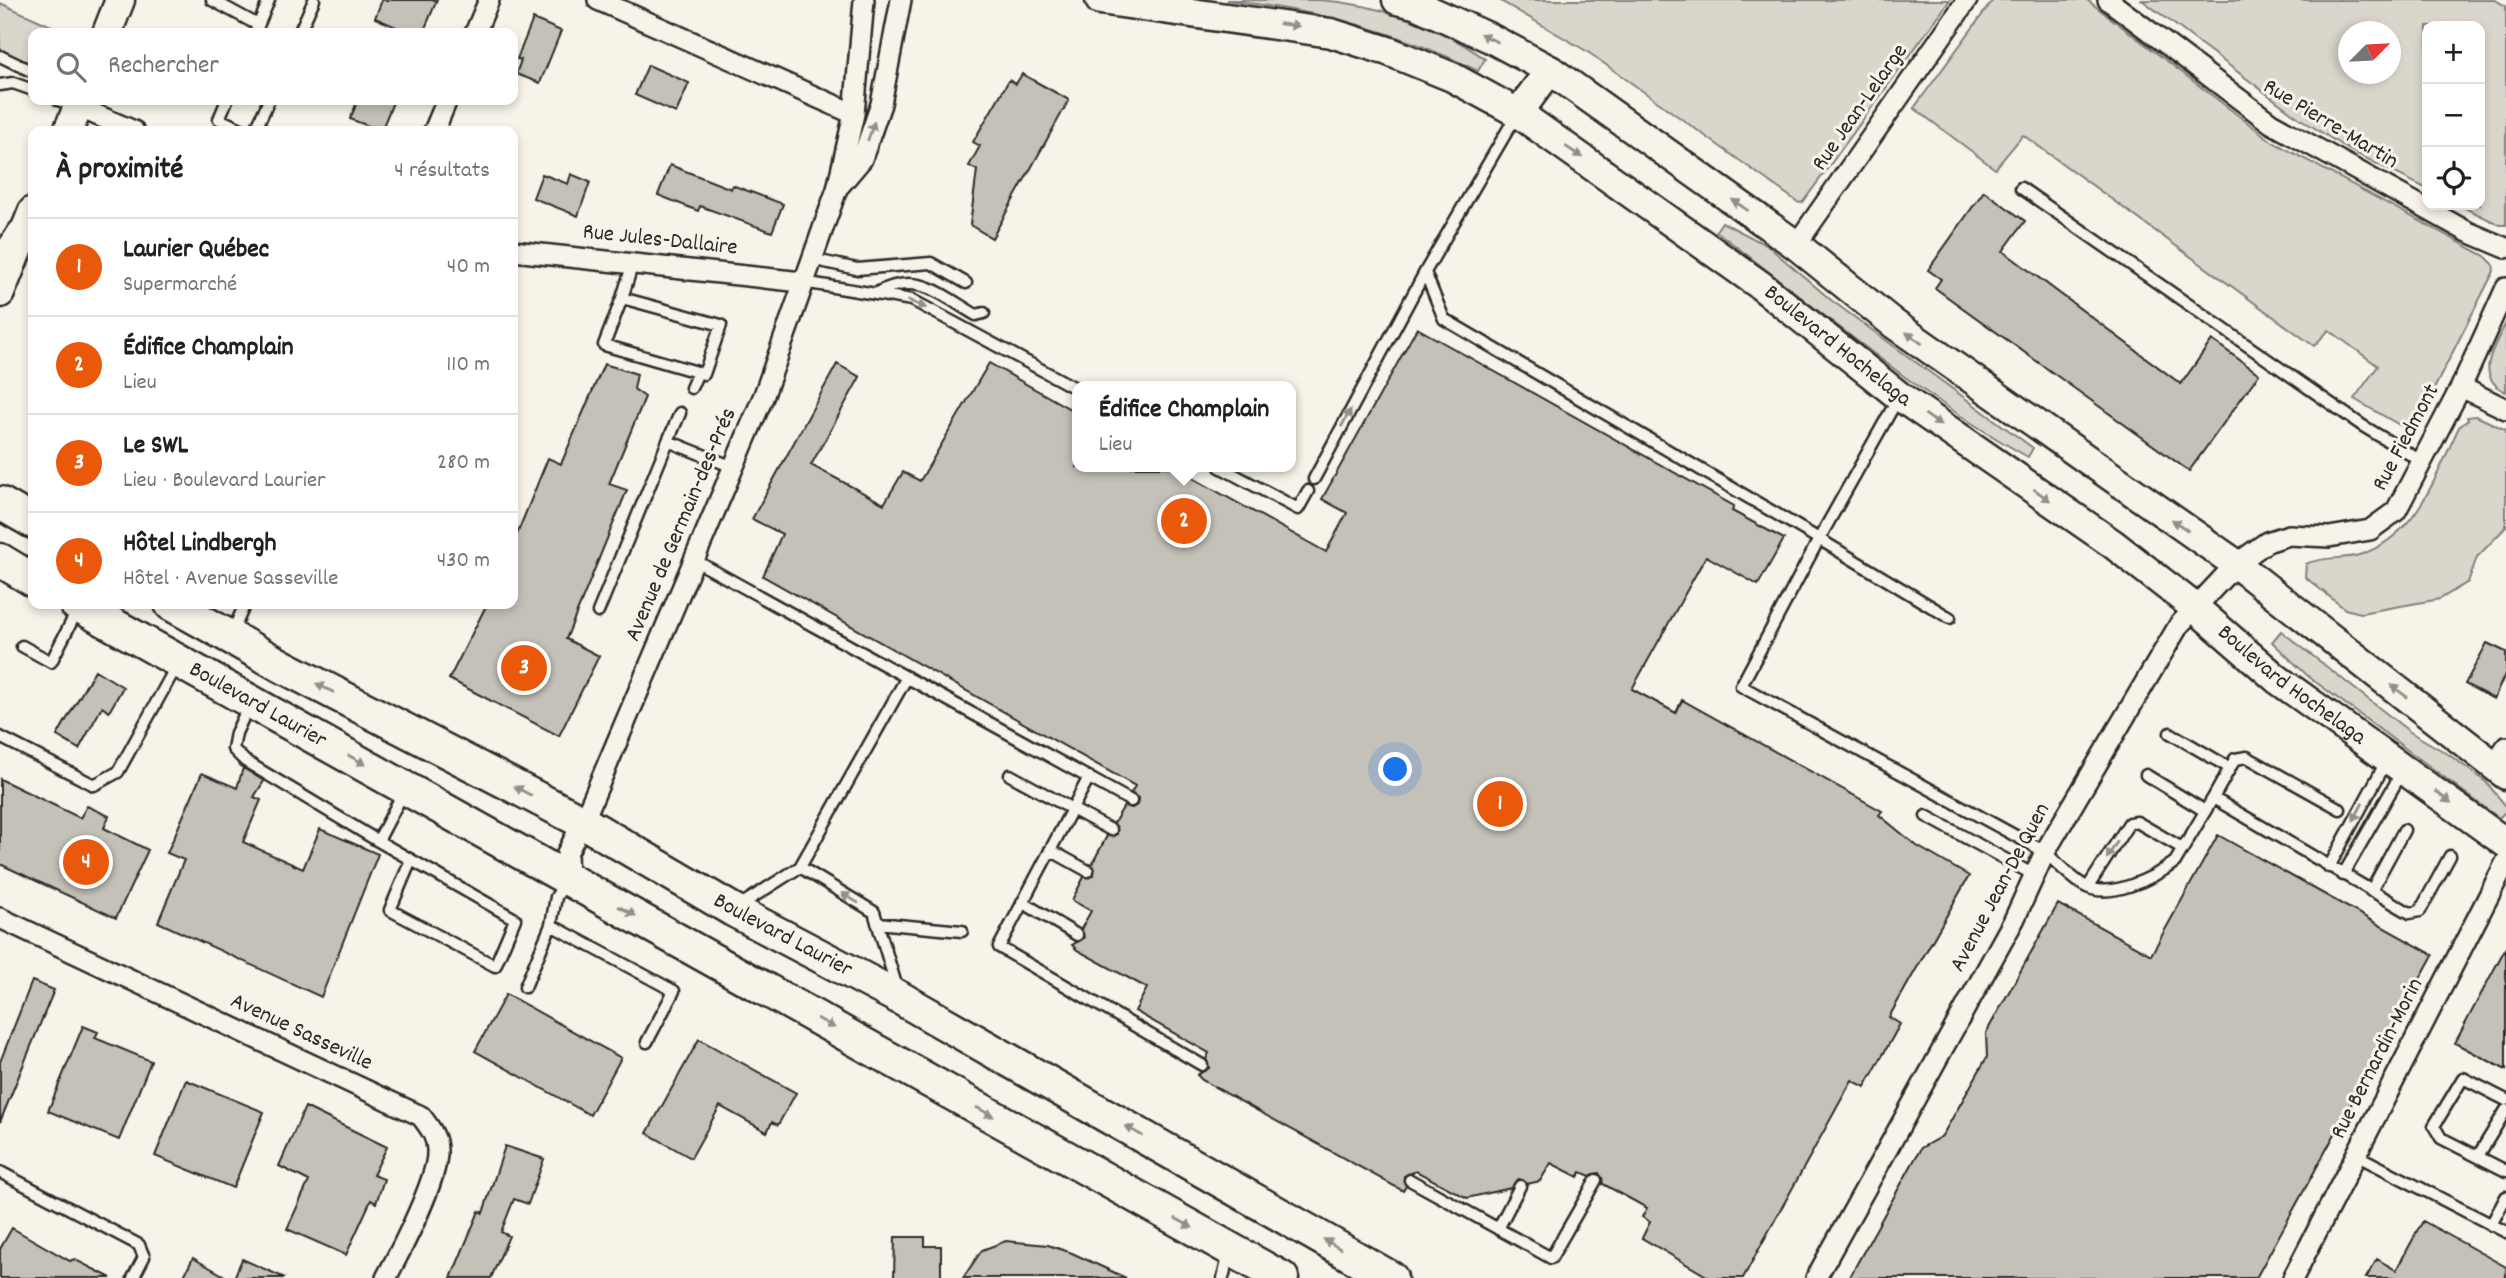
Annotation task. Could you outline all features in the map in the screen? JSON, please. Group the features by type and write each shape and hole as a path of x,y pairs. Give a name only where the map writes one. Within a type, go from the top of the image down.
{"main road":[{"path":"109,28 120,0"},
{"name":"Boulevard Hochelaga","path":"1100,0 1331,33 1388,51 1452,77 1518,113 1760,285 1899,396 2113,544 2194,607 2277,679 2506,843"},
{"path":"1397,0 1415,4 1490,38 1550,70 1796,245 1894,324 2236,564 2502,762"},
{"path":"1518,113 1550,70"},
{"path":"0,270 28,223"},
{"path":"0,293 28,223"},
{"path":"0,503 28,519"},
{"path":"1,564 28,578"},
{"name":"Boulevard Laurier","path":"85,609 568,878 1227,1264 1282,1278"},
{"name":"Boulevard Laurier","path":"180,609 583,822 733,910 900,998 1391,1278"}],"street":[{"path":"477,28 489,0"},
{"path":"598,0 854,114"},
{"name":"Avenue de Germain-des-Prés","path":"568,878 567,853 583,822 764,395 837,188 854,114 864,0"},
{"name":"Avenue de Germain-des-Prés","path":"837,188 862,159 877,115 901,0"},
{"name":"Rue Jean-Lelarge","path":"1796,245 1967,0"},
{"name":"Rue Pierre-Martin","path":"2108,0 2271,123 2468,232 2506,248"},
{"path":"436,126 445,105"},
{"path":"71,108 120,126"},
{"name":"Rue Jules-Dallaire","path":"518,251 803,282"},
{"name":"Rue Fiedmont","path":"2194,607 2236,564 2267,542 2289,535 2329,537 2370,530 2396,511 2461,387 2506,288"},
{"path":"2461,387 2506,409"},
{"name":"Avenue Jean-De Quen","path":"1816,1278 1858,1197 2007,932 2045,852 2175,632 2194,607"},
{"name":"Rue Bernardin-Morin","path":"2293,1278 2506,862"},
{"name":"Avenue Sasseville","path":"0,918 421,1116 434,1134 438,1152 431,1179 386,1278"},
{"name":"Avenue Jean-De Quen","path":"1801,1278 1858,1197"}],"lane":[{"path":"212,0 255,28"},
{"path":"257,28 269,0"},
{"path":"301,28 313,0"},
{"path":"0,57 28,70"},
{"path":"0,85 13,83 28,88"},
{"path":"225,105 219,119 234,126"},
{"path":"257,126 267,105"},
{"path":"1314,479 1425,272 1518,113"},
{"path":"2021,188 2363,426 2421,461"},
{"path":"811,259 857,269 931,262 966,283"},
{"path":"622,298 721,325 704,374 604,345 634,263"},
{"path":"1425,272 1444,320 1950,618"},
{"path":"803,282 912,300 1072,386"},
{"path":"875,294 891,285 907,282 925,285 976,315 984,313"},
{"path":"691,388 698,372"},
{"path":"1899,396 1741,686 2045,852 2088,887 2115,890 2166,869 2175,862 2235,759 2247,757 2340,809"},
{"path":"598,612 680,413"},
{"path":"668,441 733,467"},
{"path":"1229,472 1298,509 1308,491"},
{"path":"693,560 1132,801"},
{"path":"22,646 51,662 76,609"},
{"path":"231,637 243,609"},
{"path":"0,737 94,785 118,772 179,662"},
{"path":"733,910 800,867 907,677"},
{"path":"250,701 236,733 233,749 245,761 515,919 495,966 390,910 411,860"},
{"path":"2170,733 2230,768"},
{"path":"2329,867 2396,764"},
{"path":"2343,875 2396,764"},
{"path":"1010,775 1111,830"},
{"path":"2146,775 2205,811"},
{"path":"1089,777 999,947 1202,1065"},
{"path":"378,841 406,788"},
{"path":"2212,800 2416,914 2450,856"},
{"path":"1926,816 2034,876"},
{"path":"2088,887 2129,823 2137,822 2182,848"},
{"path":"2371,891 2404,830"},
{"path":"1050,850 1088,871"},
{"path":"800,867 874,912 900,998"},
{"path":"525,987 551,925 556,897 568,878"},
{"path":"1023,902 1077,935"},
{"path":"877,923 962,931"},
{"path":"551,925 674,991 647,1042"},
{"path":"2506,1100 2463,1078 2434,1126 2441,1138 2506,1171"},
{"path":"2478,1156 2506,1110"},
{"path":"2356,1155 2506,1232"},
{"path":"0,1172 139,1245 144,1257 134,1278"},
{"path":"1410,1180 1551,1258 1596,1180"},
{"path":"1498,1229 1520,1186"},
{"path":"2491,1225 2506,1197"}],"shaded area":[{"path":"1226,0 1318,0 1384,11 1448,36 1485,59 1478,71 1416,43 1355,24 1293,10"},
{"path":"1499,0 1950,0 1803,202 1799,203 1588,52"},
{"path":"1993,0 2087,0 2273,142 2485,256 2493,264 2494,271 2412,432 2354,399 2378,366 2329,330 2314,346 2023,135 1995,169 1914,108"},
{"path":"2142,0 2495,0 2506,6 2506,225 2500,225 2469,210 2485,210 2485,21 2422,21 2422,186 2349,150 2299,118"},
{"path":"0,3 56,28 28,28 28,64 0,51"},
{"path":"1722,222 1768,246 1831,300 2033,448 2028,457 1987,433 1868,350 1716,231"},
{"path":"2506,323 2506,392 2490,378 2488,369 2492,351"},
{"path":"2476,416 2506,430 2506,527 2477,557 2468,582 2440,599 2361,613 2345,609 2305,577 2306,564 2359,555 2396,534 2422,503 2459,427 2468,420 2467,417"},
{"path":"2281,631 2410,732 2448,754 2486,782 2506,806 2506,811 2499,818 2309,677 2272,642"}],"building":[{"path":"382,0 437,0 425,28 398,28 375,18"},
{"path":"533,19 561,31 540,83 518,75 521,60 518,56"},
{"path":"648,65 689,83 676,113 635,95"},
{"path":"1022,74 1069,100 992,238 970,225 977,170 969,166 980,146 973,142 1009,80 1016,84"},
{"path":"356,105 392,105 383,126 368,126 350,119"},
{"path":"670,165 731,189 732,185 783,204 772,232 700,206 698,211 658,195"},
{"path":"542,174 568,184 571,174 590,182 578,216 533,198"},
{"path":"1984,191 2025,221 2003,251 2181,384 2212,340 2259,374 2189,471 1935,288 1941,279 1928,270"},
{"path":"1417,328 1734,506 1732,511 1784,539 1758,585 1706,556 1632,689 1676,713 1682,700 1882,811 1879,815 1917,846 1969,876 1889,1017 1900,1024 1865,1087 1852,1080 1743,1278 1710,1278 1642,1238 1650,1222 1642,1217 1647,1208 1603,1184 1599,1173 1590,1176 1581,1172 1578,1177 1551,1163 1540,1181 1527,1184 1519,1179 1511,1188 1467,1198 1416,1171 1404,1176 1406,1186 1403,1191 1202,1080 1197,1075 1209,1068 1206,1059 1209,1053 1135,1011 1147,988 1072,945 1084,938 1081,929 1091,911 1072,900 1084,877 1094,875 1092,864 1107,836 1117,834 1114,823 1124,806 1132,808 1137,805 1138,798 1131,793 1135,786 763,576 782,534 752,519 837,364 860,377 811,465 884,504 903,472 920,481 989,363 1072,410 1072,472 1182,472 1326,552 1347,513 1322,499"},
{"path":"604,364 637,374 634,389 645,397 609,484 627,490 566,639 599,656 559,736 449,679 484,609 518,609 518,532 548,458 561,464"},
{"path":"2487,643 2506,652 2506,672 2494,699 2465,684"},
{"path":"95,670 123,687 109,712 102,707 79,749 57,736"},
{"path":"243,768 264,781 254,797 261,800 243,842 303,869 320,829 378,854 321,997 158,922 184,860 167,853 202,773 237,788"},
{"path":"0,779 80,818 87,806 109,816 104,828 148,850 116,918 0,864"},
{"path":"2218,835 2433,955 2256,1278 1849,1278 1921,1148 1942,1136 1987,1057 1986,1033 2058,904 2151,955"},
{"path":"2506,947 2506,1070 2455,1043"},
{"path":"32,981 54,990 0,1122 0,1062"},
{"path":"506,994 621,1058 590,1115 475,1051"},
{"path":"83,1026 98,1032 95,1038 151,1061 119,1140 48,1111"},
{"path":"699,1039 796,1093 778,1125 772,1122 767,1132 720,1106 691,1158 647,1133"},
{"path":"186,1080 264,1112 233,1188 155,1156"},
{"path":"305,1107 387,1147 373,1175 384,1179 376,1203 371,1200 346,1255 287,1229 309,1181 279,1166"},
{"path":"505,1146 544,1159 528,1204 514,1199 501,1232 509,1236 491,1278 451,1278 479,1211 483,1213"},
{"path":"2423,1221 2506,1267 2506,1278 2366,1278 2377,1259 2396,1270"},
{"path":"12,1228 70,1261 74,1259 111,1278 0,1278 0,1249"},
{"path":"895,1237 925,1237 925,1246 941,1246 941,1278 894,1278"},
{"path":"1006,1241 1048,1245 1126,1278 963,1278 982,1250"},
{"path":"193,1258 228,1278 183,1278"},
{"path":"242,1259 285,1278 234,1278"}],"place":[{"name":"Édifice Champlain","path":"1184,521"},
{"name":"Le SWL","path":"524,668"},
{"name":"Laurier Québec","path":"1500,804"},
{"name":"Hôtel Lindbergh","path":"86,862"}]}
